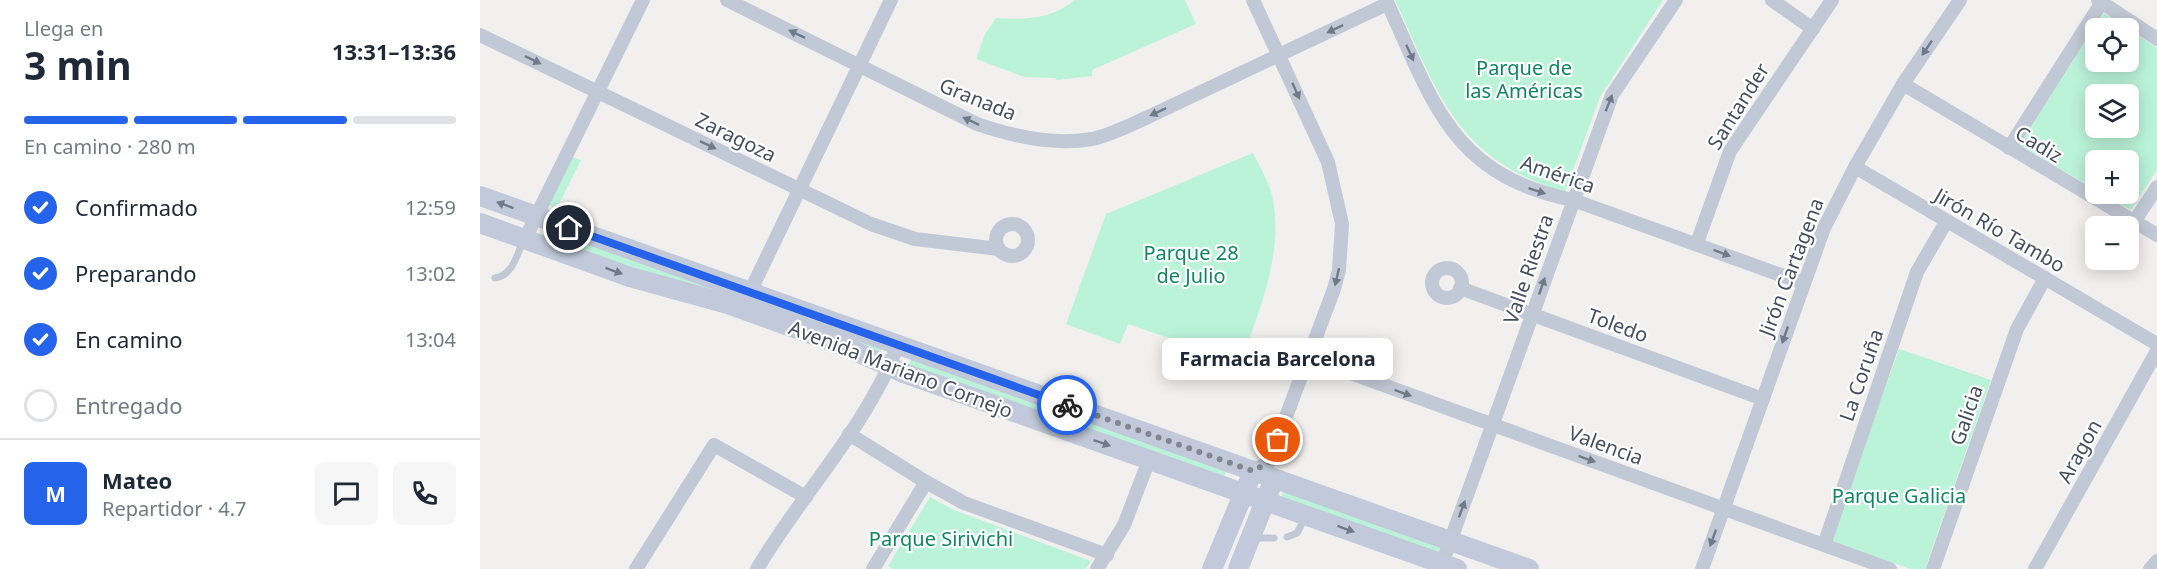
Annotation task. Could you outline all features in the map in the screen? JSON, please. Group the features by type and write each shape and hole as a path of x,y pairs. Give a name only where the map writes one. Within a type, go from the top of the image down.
{"main road":[{"name":"Avenida Mariano Cornejo","path":"480,196 898,345 1265,470 1529,569"},
{"name":"Avenida Mariano Cornejo","path":"480,223 630,277 729,304 844,346 889,367 1449,566"},
{"path":"1212,569 1243,493 1265,470"},
{"path":"1239,569 1266,501 1265,470"}],"street":[{"path":"525,239 643,0"},
{"name":"Granada","path":"727,0 988,128 1016,136 1074,140 1110,133 1280,56 1387,2"},
{"path":"750,292 858,64 891,0"},
{"path":"1253,0 1330,170 1342,224 1339,270 1309,358 1265,470"},
{"name":"Valle Riestra","path":"1449,566 1450,541 1612,95 1676,0"},
{"path":"1772,0 1813,29"},
{"name":"Santander","path":"1697,243 1730,151 1833,0"},
{"name":"Jirón Cartagena","path":"1702,569 1824,228 1855,167 1903,84 1960,0"},
{"path":"2009,148 2100,1 2157,39"},
{"name":"América","path":"1387,2 1439,114 1467,149 1481,162 1518,184 1540,193 1573,200 1803,283"},
{"name":"Zaragoza","path":"480,35 894,233 938,242 983,245 998,243"},
{"name":"Cadiz","path":"1903,84 2124,216"},
{"name":"Jirón Río Tambo","path":"1855,167 2157,344"},
{"path":"2138,216 2157,187"},
{"name":"La Coruña","path":"1824,545 1917,272 1946,222"},
{"name":"Cadiz","path":"2139,225 2157,235"},
{"name":"Galicia","path":"1933,569 2017,329 2044,278"},
{"name":"Toledo","path":"1460,288 1762,399"},
{"path":"757,569 783,525 806,497 849,434 889,367 898,345"},
{"name":"Aragon","path":"2035,569 2157,351"},
{"name":"Valencia","path":"1309,358 1824,545 1865,565 1885,568"},
{"path":"849,434 964,503 1107,555"},
{"path":"636,569 714,445 806,497"},
{"path":"1097,569 1125,525 1149,460"},
{"path":"875,568 926,482"},
{"path":"2150,569 2157,561"}],"lane":[{"path":"495,278 503,276 511,269 525,239"},
{"path":"1287,537 1297,533 1306,515"},
{"path":"1251,538 1275,537"}],"green space":[{"path":"1075,0 1185,0 1196,24 1092,70 1092,76 1057,80 1055,78 1024,77 976,59 985,34 996,18 1017,19 1048,15"},
{"name":"Parque de las Américas","path":"1395,0 1663,0 1600,97 1565,192 1528,178 1499,161 1475,142 1439,94"},
{"path":"2104,13 2112,18 2101,18"},
{"path":"2139,36 2157,48 2157,170 2139,198 2139,150 2085,150 2085,183 2019,145 2085,43 2085,72 2139,72"},
{"name":"Parque 28 de Julio","path":"1253,153 1272,195 1275,242 1266,289 1235,379 1199,367 1204,350 1128,324 1120,344 1066,324 1106,214"},
{"path":"572,157 581,160 557,208 549,205"},
{"path":"2120,204 2135,204 2131,210"},
{"path":"546,229 881,347 881,354 641,275 543,236"},
{"name":"Parque Galicia","path":"1899,349 1991,380 1925,569 1910,569 1831,540"},
{"path":"913,355 1226,471 1222,483 922,373 909,364"},
{"path":"1283,491 1440,548 1436,559 1280,504"},
{"name":"Parque Sirivichi","path":"930,497 954,510 1091,561 1086,569 892,569 888,566"}],"way so far":[{"path":"1067,405 1253,471 1269,462 1278,440"}],"place":[{"name":"Farmacia Barcelona","path":"1278,440"}],"route":[{"path":"569,228 1067,405"}]}
